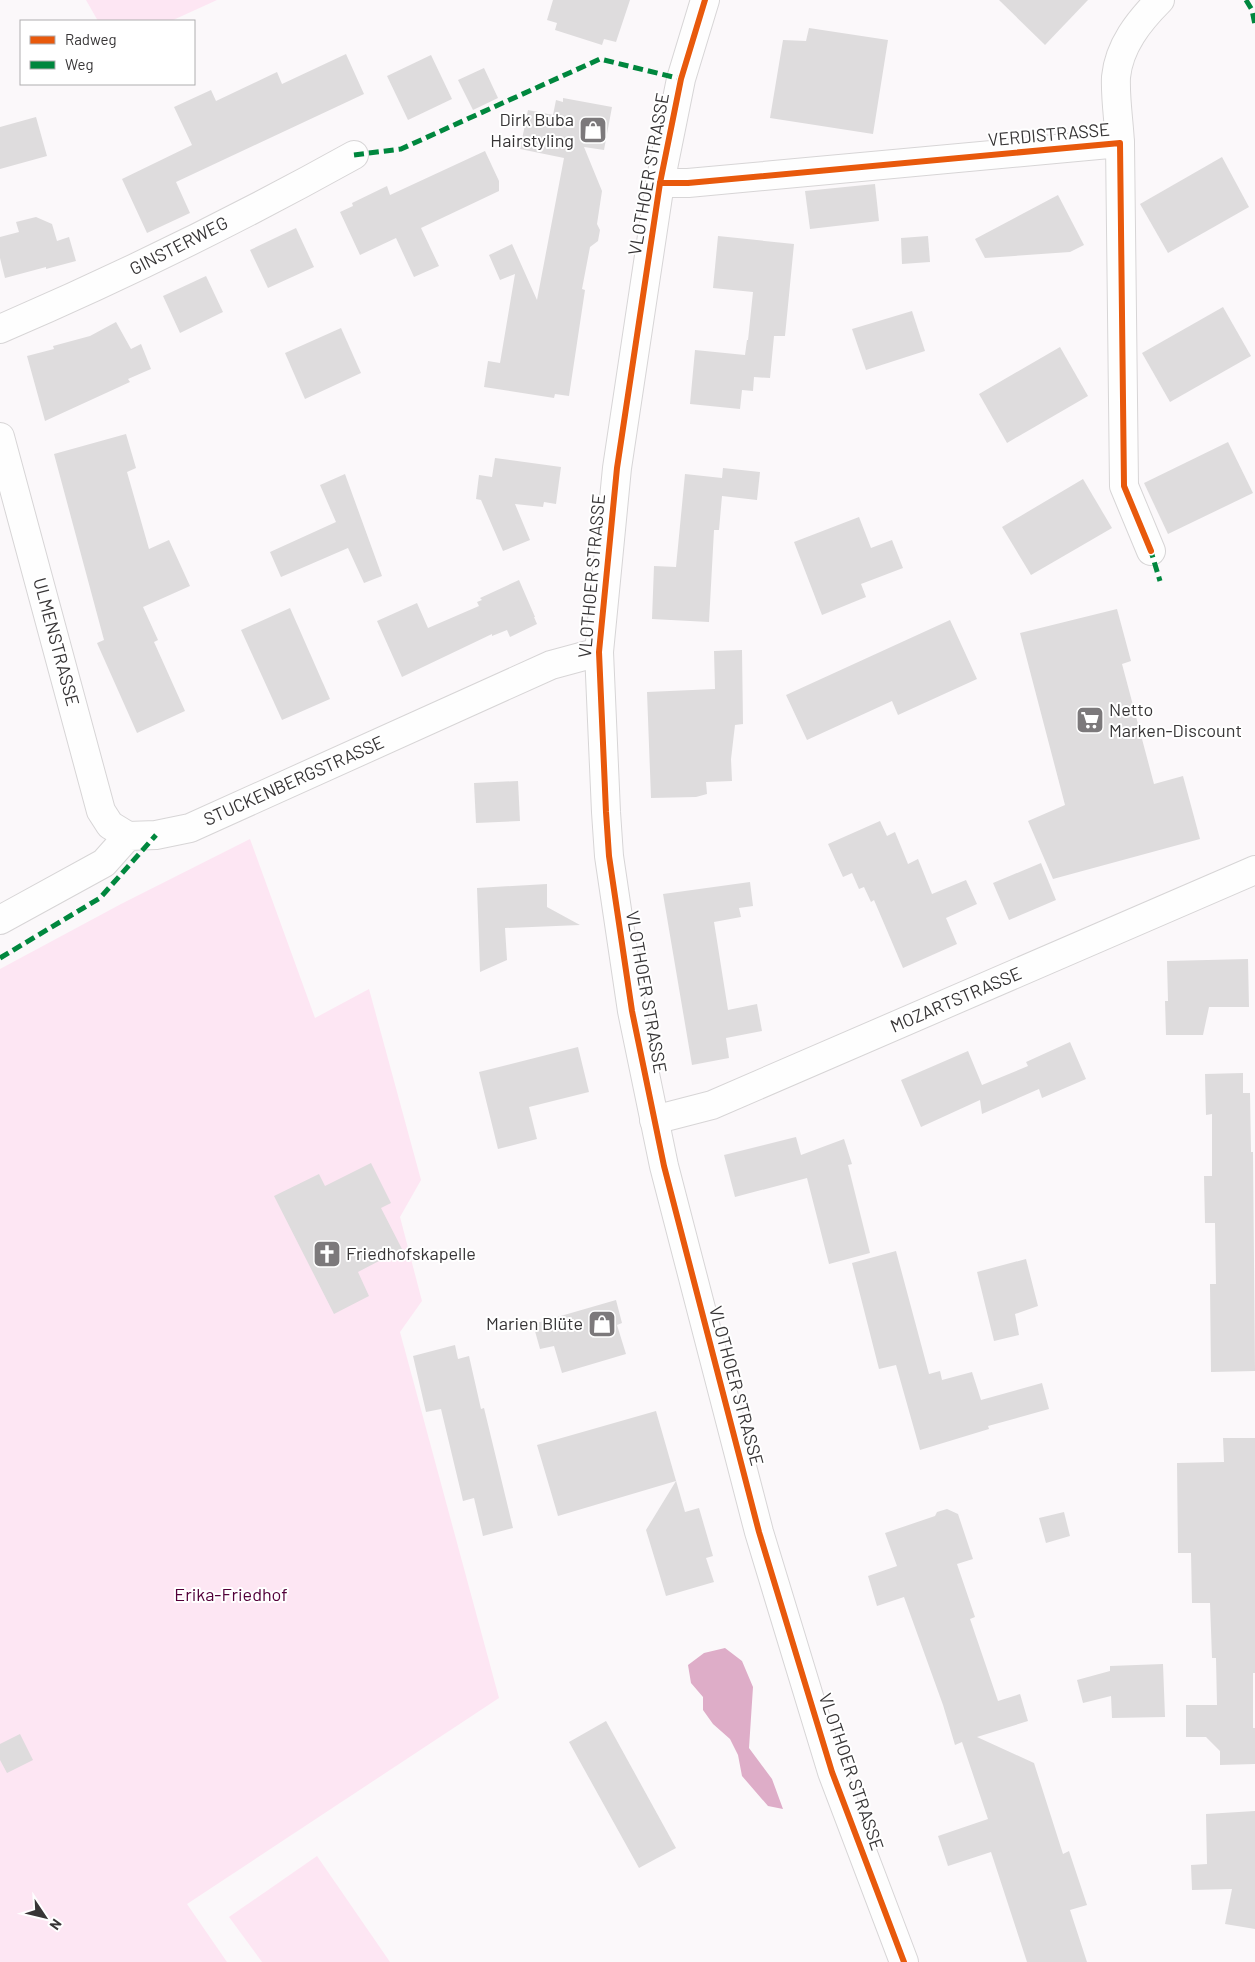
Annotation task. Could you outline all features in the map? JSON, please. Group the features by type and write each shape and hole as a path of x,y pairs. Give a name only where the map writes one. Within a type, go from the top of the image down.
{"street":[{"name":"VLOTHOER STRASSE","path":"705,0 681,79 660,183 617,468 600,652 609,856 632,1011 654,1120 682,1241 775,1589 832,1772 904,1962"},
{"path":"1120,143 1116,77 1120,57 1132,32 1160,0"},
{"name":"VERDISTRASSE","path":"660,183 688,184 1120,143 1124,486 1151,550"},
{"name":"GINSTERWEG","path":"0,329 110,280 307,181 354,155"},
{"name":"ULMENSTRASSE","path":"0,436 101,811 110,825 128,836"},
{"name":"STUCKENBERGSTRASSE","path":"128,836 156,835 190,828 551,664 600,652"},
{"path":"0,920 104,863 128,836"},
{"name":"MOZARTSTRASSE","path":"654,1120 712,1105 1255,870"}],"green space":[{"path":"86,0 217,0 173,20 97,20"},
{"name":"Erika-Friedhof","path":"250,839 315,1018 369,989 421,1180 400,1217 422,1301 400,1332 499,1698 187,1904 227,1962 0,1962 0,969 121,904"},
{"path":"317,1856 390,1962 262,1962 229,1917"}],"shaded area":[{"path":"725,1648 742,1661 753,1687 749,1748 772,1779 783,1809 768,1806 742,1776 738,1755 730,1739 713,1724 703,1710 703,1697 691,1683 688,1665 704,1653"}],"building":[{"path":"553,0 630,0 616,42 604,39 602,45 555,30 557,23 547,20"},
{"path":"999,0 1088,0 1045,45"},
{"path":"809,28 888,40 873,134 770,118 783,40 806,41"},
{"path":"346,54 364,94 176,182 190,213 147,233 122,179 192,145 174,107 211,90 216,101 277,72 282,84"},
{"path":"431,55 452,99 408,120 387,76"},
{"path":"484,68 498,98 473,110 458,80"},
{"path":"563,98 612,107 604,150 584,147 602,191 597,224 600,230 598,241 590,247 582,289 585,290 569,396 555,394 554,398 484,387 488,361 500,363 515,274 500,280 489,255 512,244 537,300 564,158 520,149 528,110 553,115 556,100 563,102"},
{"path":"36,117 47,156 0,169 0,127"},
{"path":"485,151 499,181 499,191 421,228 439,266 414,277 396,238 360,255 340,212 353,206 352,203 387,186 390,195"},
{"path":"1222,157 1249,207 1168,253 1140,204"},
{"path":"875,184 879,221 810,229 805,191"},
{"path":"1058,195 1084,245 1070,252 985,258 975,239"},
{"path":"36,217 52,224 57,241 69,237 76,261 5,278 0,258 0,237 19,232 16,222"},
{"path":"296,228 314,267 268,288 250,250"},
{"path":"718,236 794,244 785,336 774,336 770,378 754,377 753,391 742,390 740,409 690,404 695,350 745,355 748,340 753,292 713,288"},
{"path":"928,236 930,262 902,264 901,238"},
{"path":"206,276 223,312 180,333 163,296"},
{"path":"1223,307 1251,356 1170,402 1142,353"},
{"path":"912,311 925,351 866,370 852,329"},
{"path":"116,322 131,349 141,344 151,369 128,379 130,382 45,421 27,356 54,349 53,346 90,336"},
{"path":"341,328 361,373 305,399 285,353"},
{"path":"1060,347 1088,396 1007,443 979,394"},
{"path":"126,434 136,468 127,472 149,549 169,540 190,586 143,607 158,640 154,642 185,711 137,733 97,643 104,640 54,454"},
{"path":"1228,442 1253,493 1168,534 1144,483"},
{"path":"495,458 561,467 556,504 544,502 543,507 515,504 530,540 503,551 481,500 476,499 479,475 492,477"},
{"path":"723,468 760,472 757,500 722,496 719,530 714,530 709,622 652,619 654,566 676,567 685,474 722,478"},
{"path":"345,474 382,576 364,583 348,548 281,577 270,552 336,522 320,485"},
{"path":"1083,479 1112,528 1031,575 1002,527"},
{"path":"859,517 871,548 892,540 903,568 861,584 866,597 822,615 794,542"},
{"path":"519,580 537,624 510,637 507,630 492,636 492,634 402,677 377,621 417,603 428,628 479,606 477,602 482,600 480,598"},
{"path":"290,608 330,699 282,720 241,630"},
{"name":"Netto Marken-Discount","path":"1117,609 1131,661 1122,664 1154,784 1183,776 1200,839 1053,879 1028,821 1065,805 1020,633"},
{"path":"950,620 977,679 898,715 892,701 807,740 786,695"},
{"path":"742,650 743,724 735,725 731,759 732,781 706,782 707,794 696,797 651,798 647,692 715,689 714,651"},
{"path":"518,781 520,821 476,823 474,783"},
{"path":"880,821 887,836 895,832 908,864 918,859 932,894 966,880 977,904 946,918 957,944 903,968 874,900 871,902 864,887 859,889 852,873 843,877 828,844"},
{"path":"1041,863 1056,900 1009,920 993,883"},
{"path":"750,882 753,906 739,908 741,917 714,922 728,1010 757,1004 762,1031 726,1038 729,1058 692,1065 663,894"},
{"path":"547,884 547,907 580,925 505,928 507,960 480,972 477,888"},
{"path":"1248,959 1249,1007 1209,1007 1203,1035 1166,1035 1165,1001 1168,1001 1167,961"},
{"path":"1070,1042 1086,1079 1042,1098 1039,1089 982,1114 980,1100 921,1127 901,1080 968,1051 982,1085 1028,1066 1026,1062"},
{"path":"578,1047 589,1092 529,1107 537,1139 498,1149 479,1072"},
{"path":"1243,1073 1243,1093 1250,1093 1251,1152 1253,1152 1255,1371 1211,1372 1210,1284 1216,1284 1215,1223 1205,1223 1204,1176 1212,1176 1212,1114 1206,1115 1205,1074"},
{"path":"796,1137 801,1155 844,1139 852,1164 848,1165 870,1253 829,1264 807,1178 735,1197 724,1155"},
{"name":"Friedhofskapelle","path":"371,1163 391,1203 381,1208 402,1249 358,1272 369,1296 334,1314 274,1196 319,1174 325,1186"},
{"path":"896,1251 929,1374 940,1371 942,1380 972,1372 981,1400 1042,1383 1049,1409 988,1426 989,1429 920,1450 896,1365 879,1369 852,1263"},
{"path":"1026,1259 1038,1306 1015,1314 1019,1335 994,1341 977,1272"},
{"path":"616,1300 622,1323 617,1325 626,1354 562,1373 554,1346 540,1349 533,1324"},
{"path":"455,1345 458,1359 469,1356 481,1409 484,1408 513,1528 483,1536 474,1498 463,1501 441,1409 426,1412 413,1356"},
{"path":"656,1411 685,1512 699,1508 713,1556 706,1558 714,1582 666,1596 646,1530 676,1481 558,1516 537,1445"},
{"path":"1223,1438 1255,1438 1255,1673 1253,1673 1253,1728 1255,1728 1255,1764 1220,1765 1220,1751 1206,1737 1186,1737 1186,1705 1217,1705 1216,1658 1212,1658 1210,1603 1192,1603 1191,1553 1178,1553 1177,1463 1224,1462"},
{"path":"947,1509 958,1514 973,1559 957,1564 975,1617 970,1619 998,1701 1020,1694 1028,1721 977,1737 1034,1763 1063,1854 1069,1851 1087,1905 1070,1910 1087,1962 1027,1962 991,1852 948,1866 938,1836 988,1819 962,1742 955,1745 943,1705 904,1597 877,1606 868,1576 897,1566 885,1533 935,1516 937,1512"},
{"path":"1064,1512 1070,1536 1046,1543 1039,1518"},
{"path":"1163,1664 1165,1717 1112,1718 1111,1696 1083,1703 1077,1680 1110,1671 1110,1666"},
{"path":"606,1721 676,1848 639,1868 569,1742"},
{"path":"20,1734 33,1760 7,1773 0,1760 0,1744"},
{"path":"1255,1811 1255,1929 1225,1924 1232,1889 1192,1890 1191,1865 1207,1864 1206,1814"}],"marked path":[{"path":"1246,0 1252,10 1255,25"},
{"path":"354,155 401,149 600,59 681,79"},
{"path":"1150,548 1160,581"},
{"path":"0,958 100,898 156,835"}],"cycle path":[{"path":"705,0 681,79 660,183 617,468 599,652 609,856 632,1011 664,1166 759,1532 832,1772 904,1962"},
{"path":"660,183 688,183 1120,143 1124,486 1151,551"}],"place":[{"name":"Dirk Buba Hairstyling","path":"593,130"},
{"name":"Netto Marken-Discount","path":"1090,720"},
{"name":"Friedhofskapelle","path":"327,1254"},
{"name":"Marien Blüte","path":"602,1324"}]}
